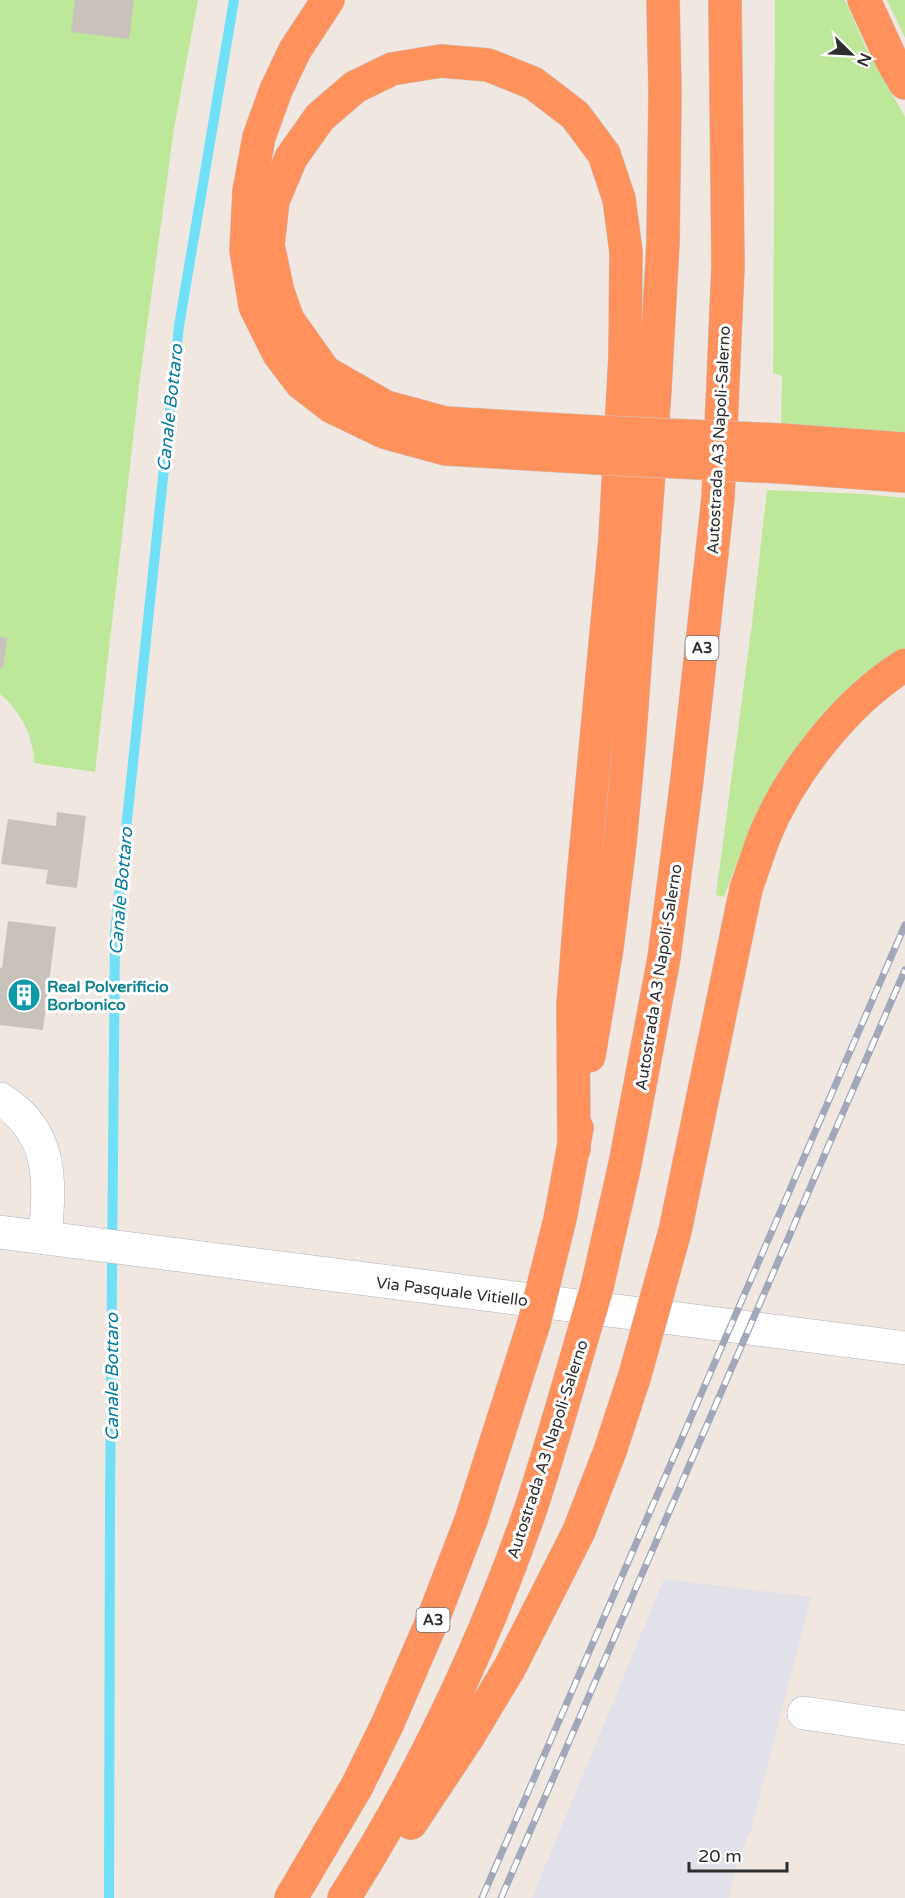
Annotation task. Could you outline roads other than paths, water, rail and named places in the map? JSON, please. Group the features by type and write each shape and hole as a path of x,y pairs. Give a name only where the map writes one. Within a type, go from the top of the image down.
{"highway":[{"path":"328,0 295,50 276,90 260,137 249,190 246,250 255,306 279,354 301,383 332,407 384,432 446,449 597,445 782,453 905,449"},
{"name":"A3","path":"291,1898 357,1786 387,1725 433,1619 471,1520 534,1323 574,1149 607,948 631,724 663,242 665,93 663,0"},
{"name":"Autostrada A3 Napoli-Salerno","path":"344,1898 375,1850 446,1715 493,1606 530,1510 597,1287 625,1164 664,958 687,779 718,498 728,266 725,0"},
{"path":"864,0 905,83"},
{"path":"574,1149 573,1004 615,539 626,356 626,252 619,199 604,154 575,115 534,83 488,65 441,61 392,69 355,87 320,117 291,158 273,201 268,245 278,292 288,320 325,372 386,407 445,423 597,445"},
{"path":"782,453 905,476"},
{"path":"352,1898 417,1815 510,1667 579,1531 610,1451 635,1375 675,1231 746,889 765,836 789,788 822,743 849,711 891,674 905,665"}],"street":[{"path":"0,1099 12,1106 29,1123 46,1162 49,1196 45,1238"},
{"name":"Via Pasquale Vitiello","path":"0,1232 905,1348"},
{"path":"804,1713 905,1728"}],"waterway":[{"name":"Canale Bottaro","path":"109,1898 115,934 179,326 234,0"}],"railway":[{"path":"482,1898 905,925"},
{"path":"501,1898 905,970"}],"place":[{"name":"Real Polverificio Borbonico","path":"24,995"}]}
